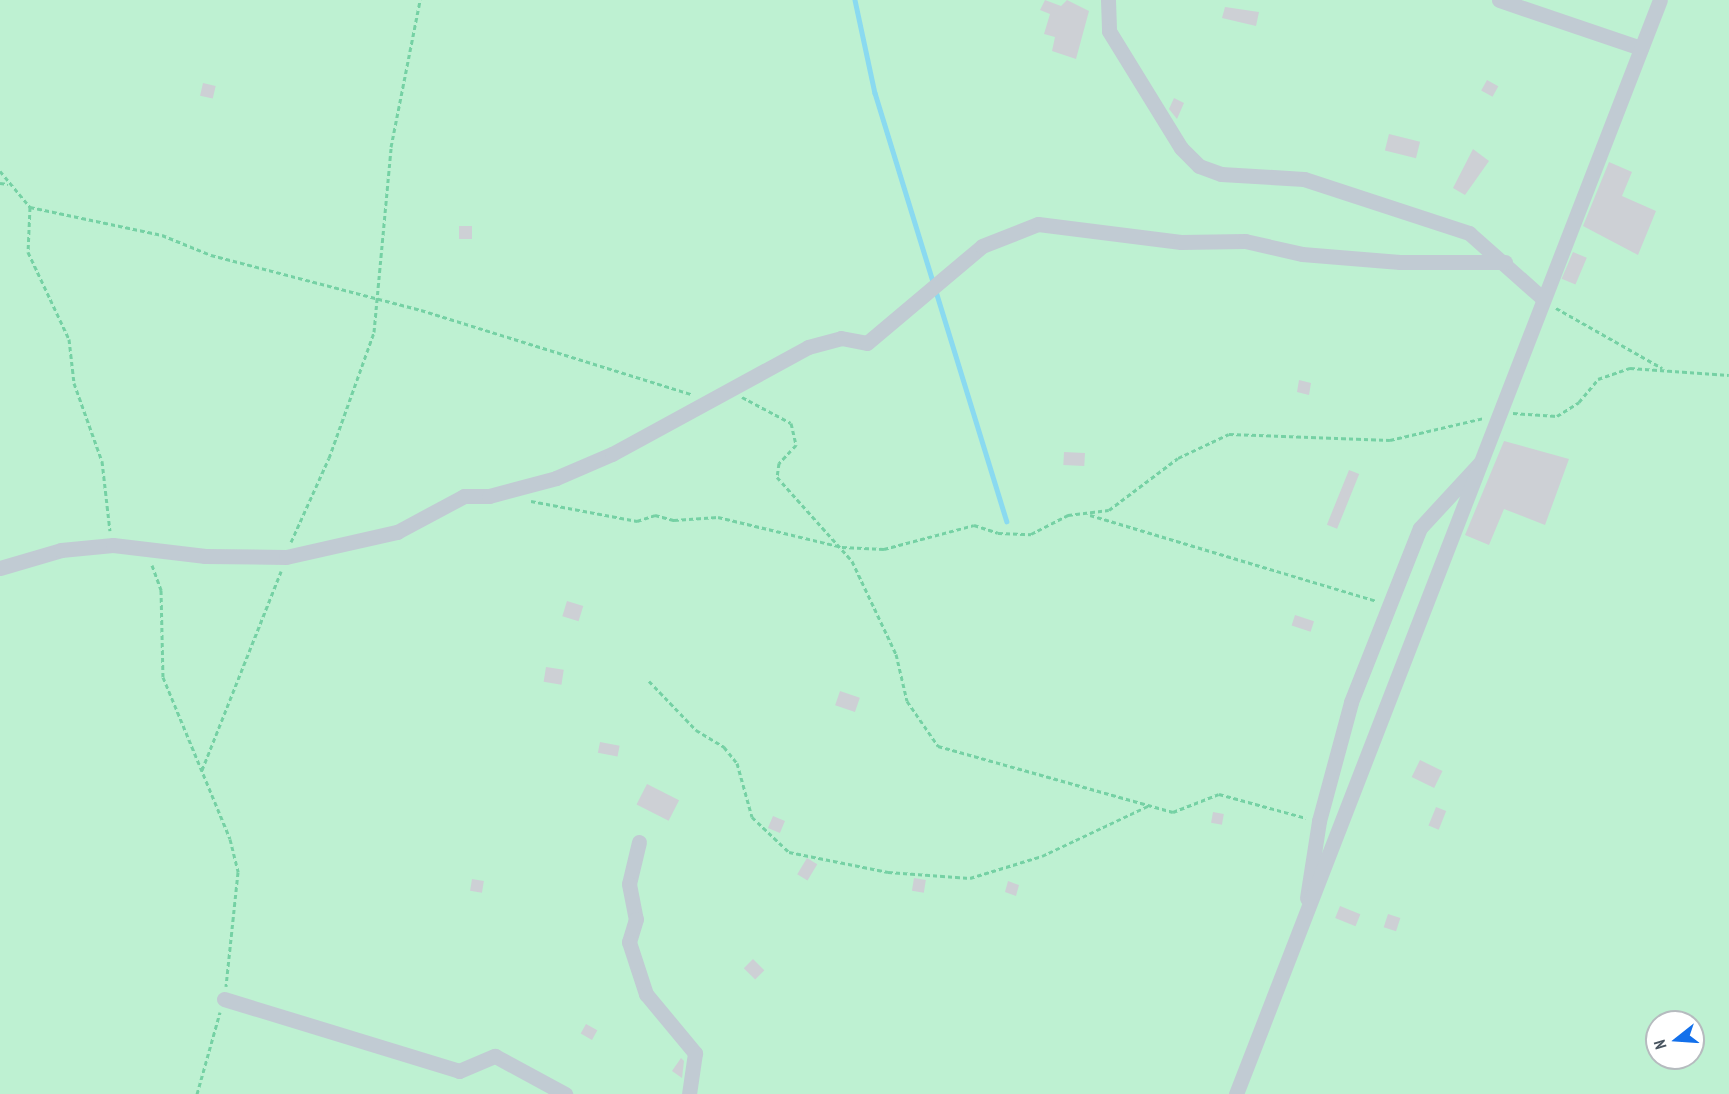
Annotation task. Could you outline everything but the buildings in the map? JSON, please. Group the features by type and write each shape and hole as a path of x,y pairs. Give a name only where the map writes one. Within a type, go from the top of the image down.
{"street":[{"path":"1108,0 1109,31 1181,148 1199,166 1221,174 1304,179 1469,233 1505,262 1541,297"},
{"path":"1499,0 1641,48"},
{"path":"1236,1094 1483,460 1541,297 1660,0"},
{"path":"0,567 61,550 113,545 143,550 286,557 397,532 464,496 504,491 556,478 612,454 726,387 824,342 867,343 982,246 1006,232 1048,223 1181,242 1245,241 1302,254 1458,266 1505,262"},
{"path":"1303,924 1319,821 1351,702 1427,516 1483,460"},
{"path":"639,842 629,884 636,919 629,942 646,994 695,1053 689,1094"},
{"path":"224,999 459,1071 495,1056 565,1094"}],"path":[{"path":"202,770 364,364 378,300 391,147 420,0"},
{"path":"0,171 30,207 162,235 211,255 378,300 707,398"},
{"path":"0,183 10,185"},
{"path":"30,207 28,252 69,339 74,383 102,461 113,545"},
{"path":"1541,297 1664,369"},
{"path":"504,491 637,521 655,515 675,520 718,517 842,547 884,549 974,525 998,533 1031,534 1060,518 1086,514 1122,504 1178,458 1229,434 1390,440 1500,413 1557,416 1579,402 1598,379 1630,368 1729,375"},
{"path":"726,387 791,423 796,445 779,463 777,477 842,547 883,620 907,701 938,746 1049,781 1104,789 1148,806 1179,812 1219,794 1319,821"},
{"path":"1086,514 1389,605"},
{"path":"143,550 161,591 163,677 202,770 238,872 224,999 197,1094"},
{"path":"649,681 696,730 724,747 737,763 752,817 789,852 888,872 970,878 1051,853 1148,806"}],"green space":[{"path":"0,0 1729,0 1729,1094 0,1094"}],"waterway":[{"path":"855,0 875,93 1007,521"}]}
